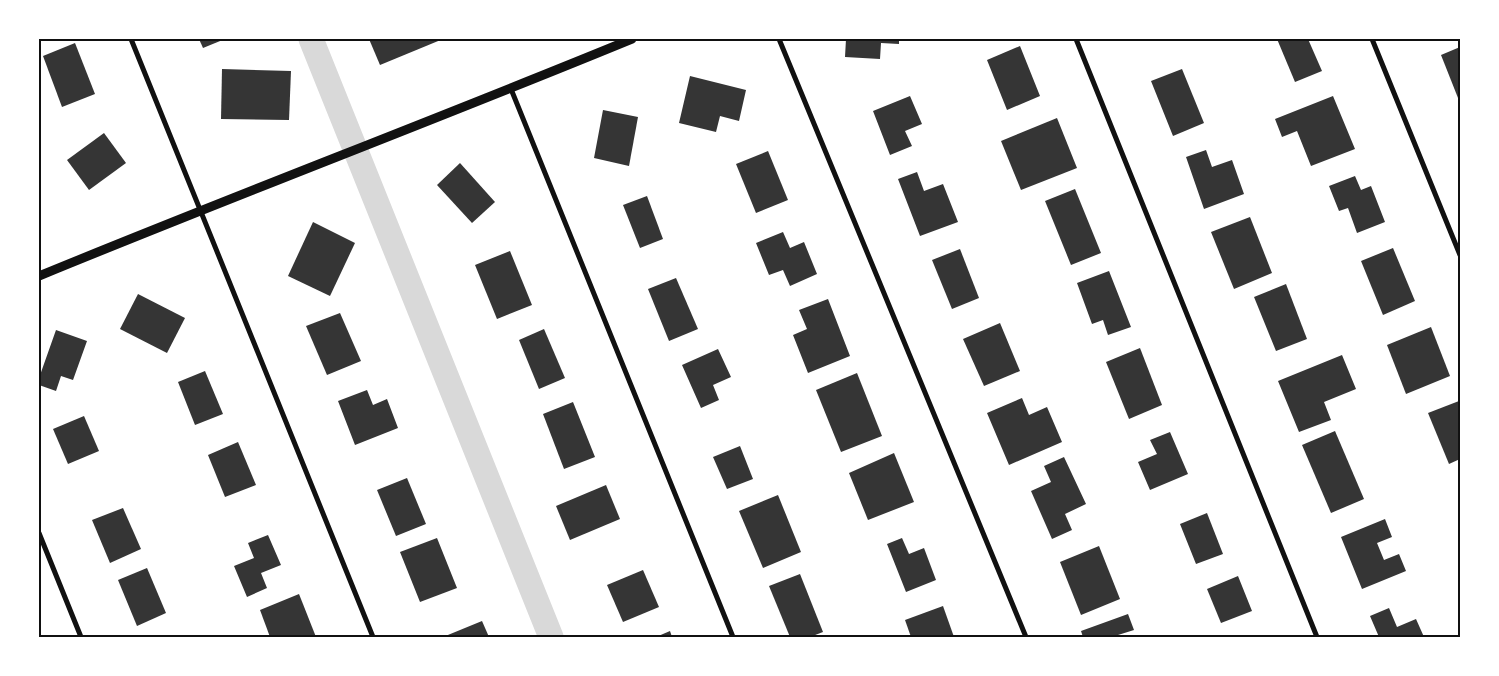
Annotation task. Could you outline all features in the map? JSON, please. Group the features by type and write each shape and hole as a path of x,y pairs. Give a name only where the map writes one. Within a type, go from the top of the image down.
{"street":[{"path":"130,39 373,637"},
{"path":"39,276 199,210 510,89 632,39"},
{"path":"779,39 1026,637"},
{"path":"1076,39 1317,637"},
{"path":"1372,39 1460,255"},
{"path":"510,89 733,637"},
{"path":"39,533 81,637"}],"building":[{"path":"199,39 225,39 203,48"},
{"path":"369,39 443,39 380,65"},
{"path":"846,39 899,39 899,44 881,43 880,59 845,57"},
{"path":"1277,39 1308,39 1322,71 1295,82"},
{"path":"75,43 95,94 62,107 43,56"},
{"path":"1020,46 1040,96 1007,110 987,60"},
{"path":"1460,47 1460,103 1441,55"},
{"path":"222,69 291,71 289,120 221,119"},
{"path":"1182,69 1204,123 1173,136 1151,81"},
{"path":"690,76 746,90 739,121 720,116 716,132 679,123"},
{"path":"910,96 922,124 905,131 912,146 890,155 873,111"},
{"path":"1333,96 1355,149 1311,166 1297,131 1282,137 1275,119"},
{"path":"603,110 638,117 629,166 594,158"},
{"path":"1057,118 1077,168 1021,190 1001,141"},
{"path":"104,133 126,163 89,190 67,160"},
{"path":"1206,150 1212,167 1232,160 1244,194 1204,209 1186,157"},
{"path":"768,151 788,200 756,213 736,164"},
{"path":"460,163 495,202 472,223 437,185"},
{"path":"917,172 924,191 943,184 958,222 920,236 898,179"},
{"path":"1355,176 1361,190 1371,186 1385,222 1357,233 1348,208 1339,211 1329,186"},
{"path":"1075,189 1101,253 1071,265 1045,201"},
{"path":"647,196 663,239 640,248 623,205"},
{"path":"1250,217 1272,273 1234,289 1211,232"},
{"path":"313,222 355,243 330,296 288,276"},
{"path":"783,232 790,248 804,242 817,274 790,286 783,270 769,275 756,243"},
{"path":"1393,248 1415,301 1383,315 1361,261"},
{"path":"960,249 979,298 952,309 932,260"},
{"path":"510,251 532,305 497,319 475,265"},
{"path":"1109,271 1131,327 1108,335 1103,320 1092,324 1077,283"},
{"path":"676,278 698,329 669,341 648,289"},
{"path":"1286,284 1307,339 1276,351 1254,297"},
{"path":"138,294 185,318 167,353 120,329"},
{"path":"828,299 850,356 808,373 793,335 807,329 799,310"},
{"path":"340,313 361,361 327,375 306,326"},
{"path":"1000,323 1020,371 984,386 963,339"},
{"path":"1431,327 1450,376 1406,394 1387,345"},
{"path":"544,329 565,378 539,389 519,340"},
{"path":"56,330 87,341 73,380 61,376 56,391 39,385 39,378"},
{"path":"1140,348 1162,405 1129,419 1106,362"},
{"path":"718,349 731,377 713,385 719,400 701,408 682,365"},
{"path":"1342,355 1356,389 1324,402 1331,420 1299,432 1278,381"},
{"path":"205,371 223,414 195,425 178,382"},
{"path":"857,373 882,436 841,452 816,390"},
{"path":"367,390 373,405 387,399 398,428 355,445 338,401"},
{"path":"1022,398 1029,415 1047,407 1062,442 1009,465 987,413"},
{"path":"1459,401 1460,459 1449,464 1428,413"},
{"path":"573,402 595,457 564,469 543,414"},
{"path":"84,416 99,451 68,464 53,429"},
{"path":"1335,431 1364,499 1331,513 1302,445"},
{"path":"1170,432 1188,474 1150,490 1138,462 1157,454 1150,440"},
{"path":"238,442 256,485 225,497 208,455"},
{"path":"740,446 753,479 727,489 713,457"},
{"path":"894,453 914,502 868,520 849,473"},
{"path":"1064,457 1086,504 1065,514 1072,530 1052,539 1031,491 1051,482 1044,466"},
{"path":"407,478 426,524 396,536 377,490"},
{"path":"606,485 620,519 570,540 556,506"},
{"path":"778,495 801,552 763,568 739,511"},
{"path":"123,508 141,549 110,563 92,520"},
{"path":"1207,513 1223,554 1196,564 1180,524"},
{"path":"1385,519 1392,537 1377,543 1384,560 1399,554 1406,571 1362,589 1341,537"},
{"path":"268,535 281,565 261,573 267,588 247,597 234,566 254,558 248,543"},
{"path":"437,538 457,588 420,602 400,552"},
{"path":"902,538 909,554 924,548 936,580 906,592 887,544"},
{"path":"1099,546 1120,599 1081,615 1060,562"},
{"path":"147,568 166,613 137,626 118,580"},
{"path":"643,570 659,607 623,622 607,585"},
{"path":"800,574 823,632 810,637 790,637 769,586"},
{"path":"1238,576 1252,611 1221,623 1207,589"},
{"path":"299,594 316,637 270,637 260,610"},
{"path":"943,606 954,637 911,637 905,620"},
{"path":"1389,608 1397,627 1416,619 1424,637 1379,637 1370,616"},
{"path":"1128,614 1134,630 1118,635 1119,637 1083,637 1081,631"},
{"path":"482,621 489,637 443,637"},
{"path":"670,631 672,637 656,637"}],"waterway":[{"path":"311,39 551,637"}]}
